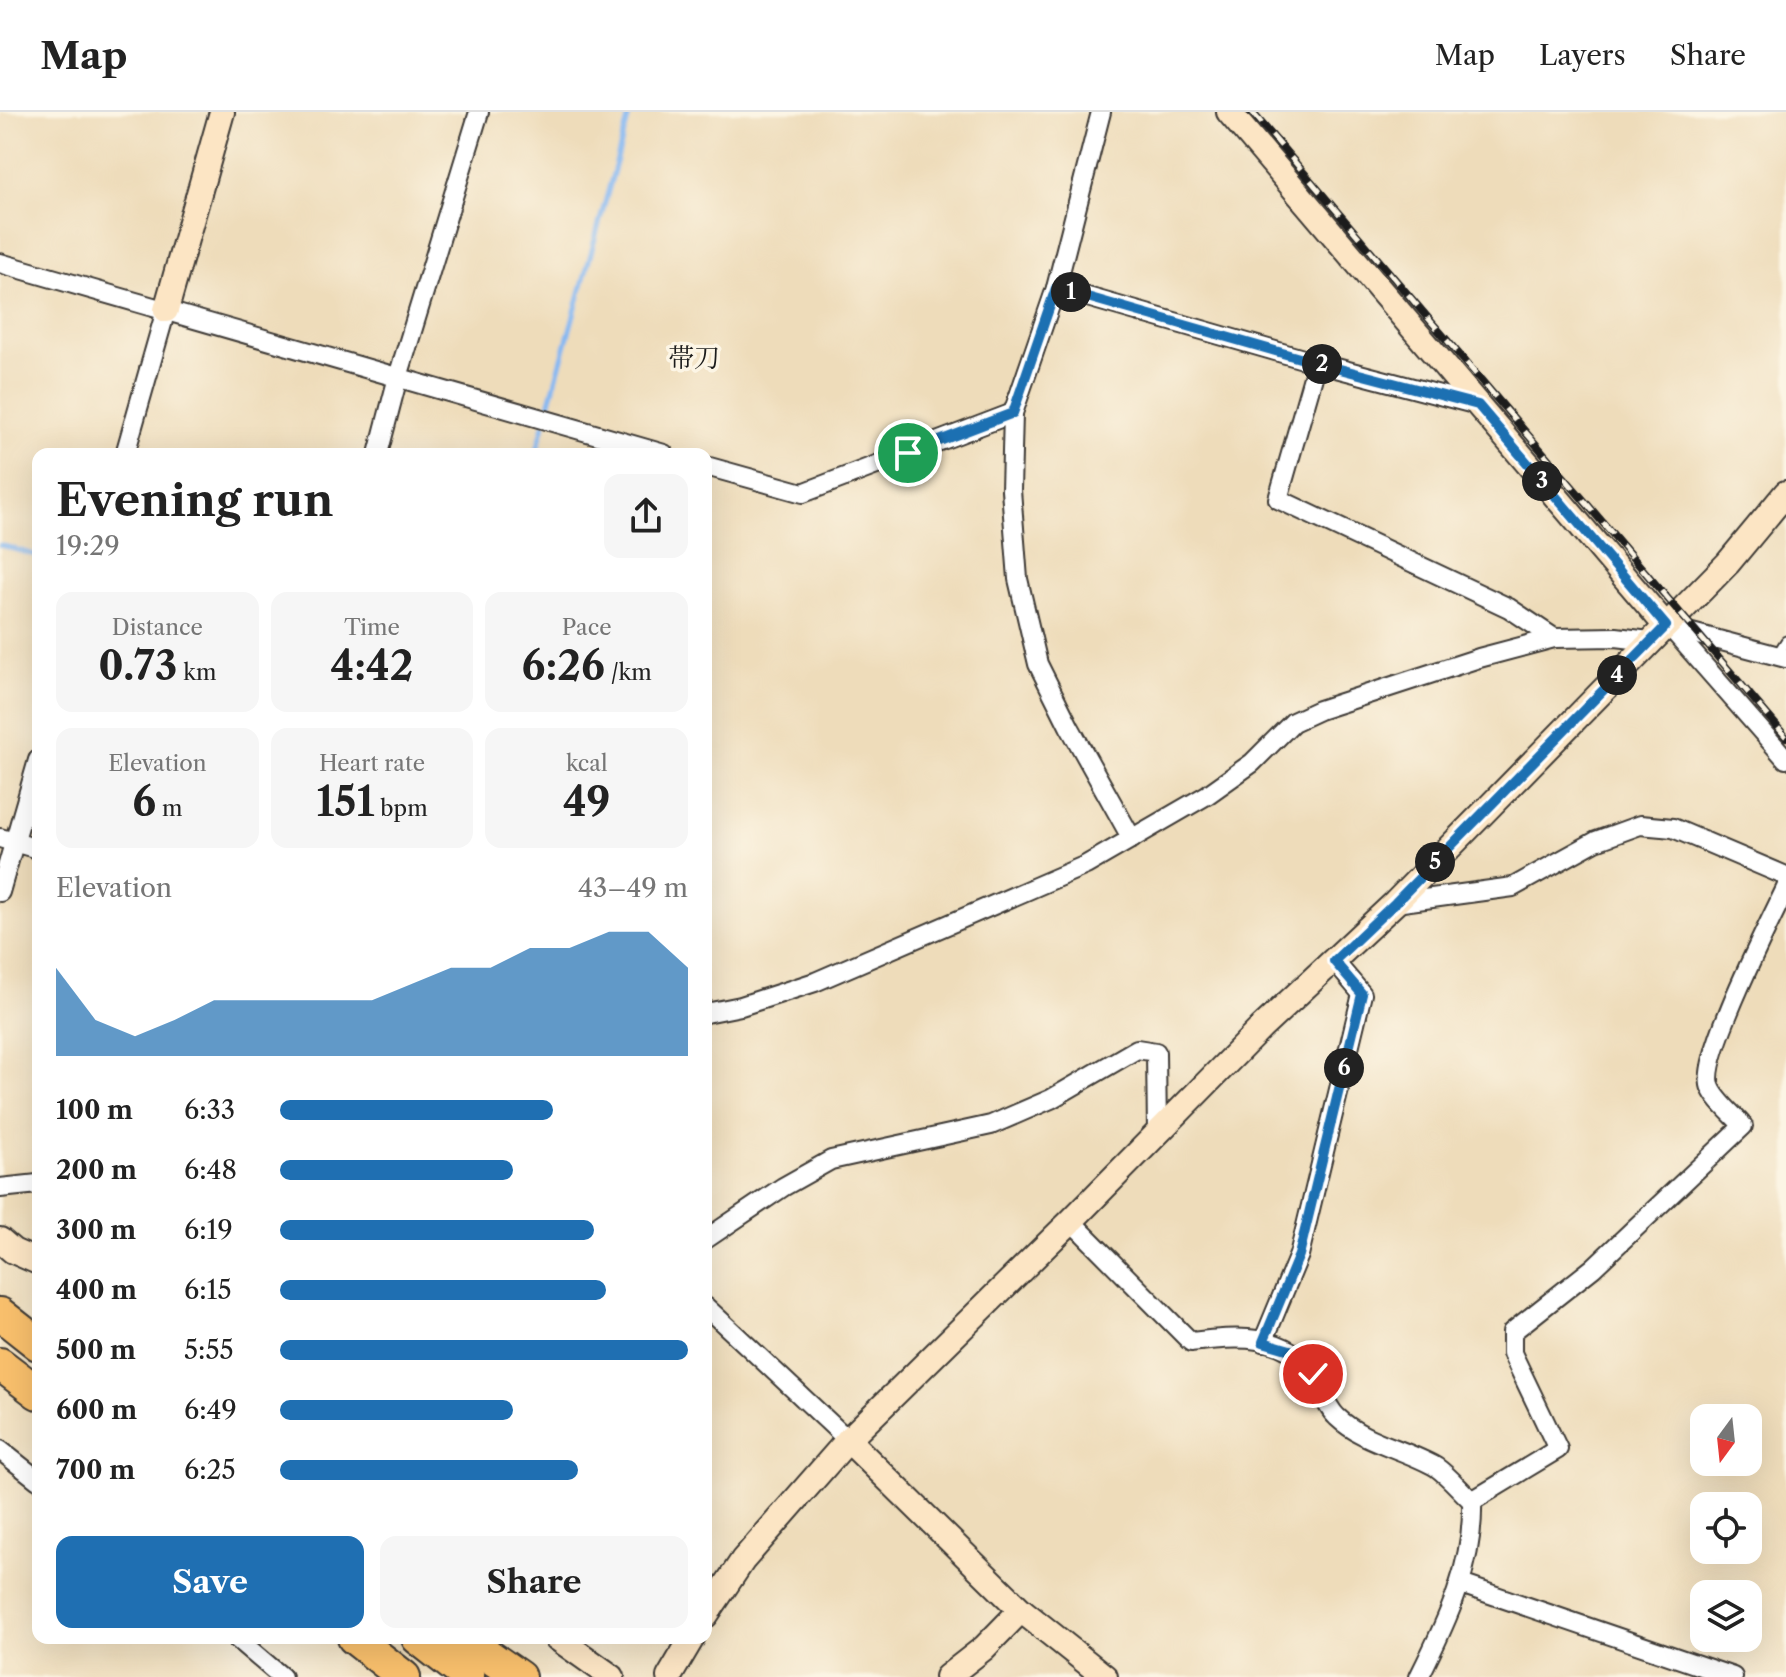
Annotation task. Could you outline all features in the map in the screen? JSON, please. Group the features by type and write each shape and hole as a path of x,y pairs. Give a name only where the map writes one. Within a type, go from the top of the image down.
{"highway":[{"path":"0,1314 32,1339"},
{"path":"0,1364 32,1388"},
{"path":"338,1644 379,1677"},
{"path":"362,1644 404,1677"},
{"path":"426,1644 468,1677"},
{"path":"472,1644 519,1677"}],"street":[{"path":"127,448 222,112"},
{"path":"380,448 398,377 479,112"},
{"path":"1101,112 1056,288 1013,413 1011,490 1018,579 1038,664 1132,839"},
{"path":"1229,112 1478,405 1663,632 1786,759"},
{"path":"0,263 643,448"},
{"path":"1056,288 1317,363 1478,405"},
{"path":"1317,363 1278,499 1509,608 1554,638"},
{"path":"712,468 803,493 1013,413"},
{"path":"712,1606 743,1560 848,1440 1071,1221 1261,1028 1395,903 1663,632 1728,563 1786,493"},
{"path":"712,1012 741,1006 815,982 1086,865 1207,795 1252,763 1293,722 1319,710 1479,658 1554,638 1616,637 1663,632 1783,651"},
{"path":"0,892 7,840 32,775"},
{"path":"1395,903 1513,887 1596,841 1640,825 1673,828 1786,876"},
{"path":"7,840 32,847"},
{"path":"1472,1501 1558,1449 1512,1353 1512,1332 1593,1268 1743,1126 1710,1088 1709,1072 1719,1037 1786,888"},
{"path":"1263,1342 1299,1255 1362,994 1334,961"},
{"path":"712,1235 783,1187 831,1160 991,1125 1051,1099 1137,1049 1156,1052 1157,1133"},
{"path":"0,1188 32,1185"},
{"path":"1071,1221 1191,1342 1241,1337 1290,1350 1313,1374 1325,1401 1338,1418 1359,1432 1437,1468 1472,1501 1471,1541 1461,1584 1419,1677"},
{"path":"0,1240 13,1251 32,1259"},
{"path":"712,1313 848,1440 1021,1610 1105,1677"},
{"path":"0,1450 32,1475"},
{"path":"1461,1584 1733,1677"},
{"path":"947,1677 984,1648 1021,1610"},
{"path":"243,1644 282,1677"},
{"path":"565,1644 612,1677"},
{"path":"669,1677 688,1644"}],"waterway":[{"path":"546,416 630,112"},
{"path":"538,448 544,425"},
{"path":"0,545 32,554"}],"railway":[{"path":"1252,112 1786,737"}],"district":[{"name":"帯刀","path":"694,358"}],"route":[{"path":"908,453 1013,413 1056,288 1317,363 1478,405 1666,626 1395,903 1334,961 1362,994 1299,1255 1263,1342 1290,1350 1313,1374"}]}
